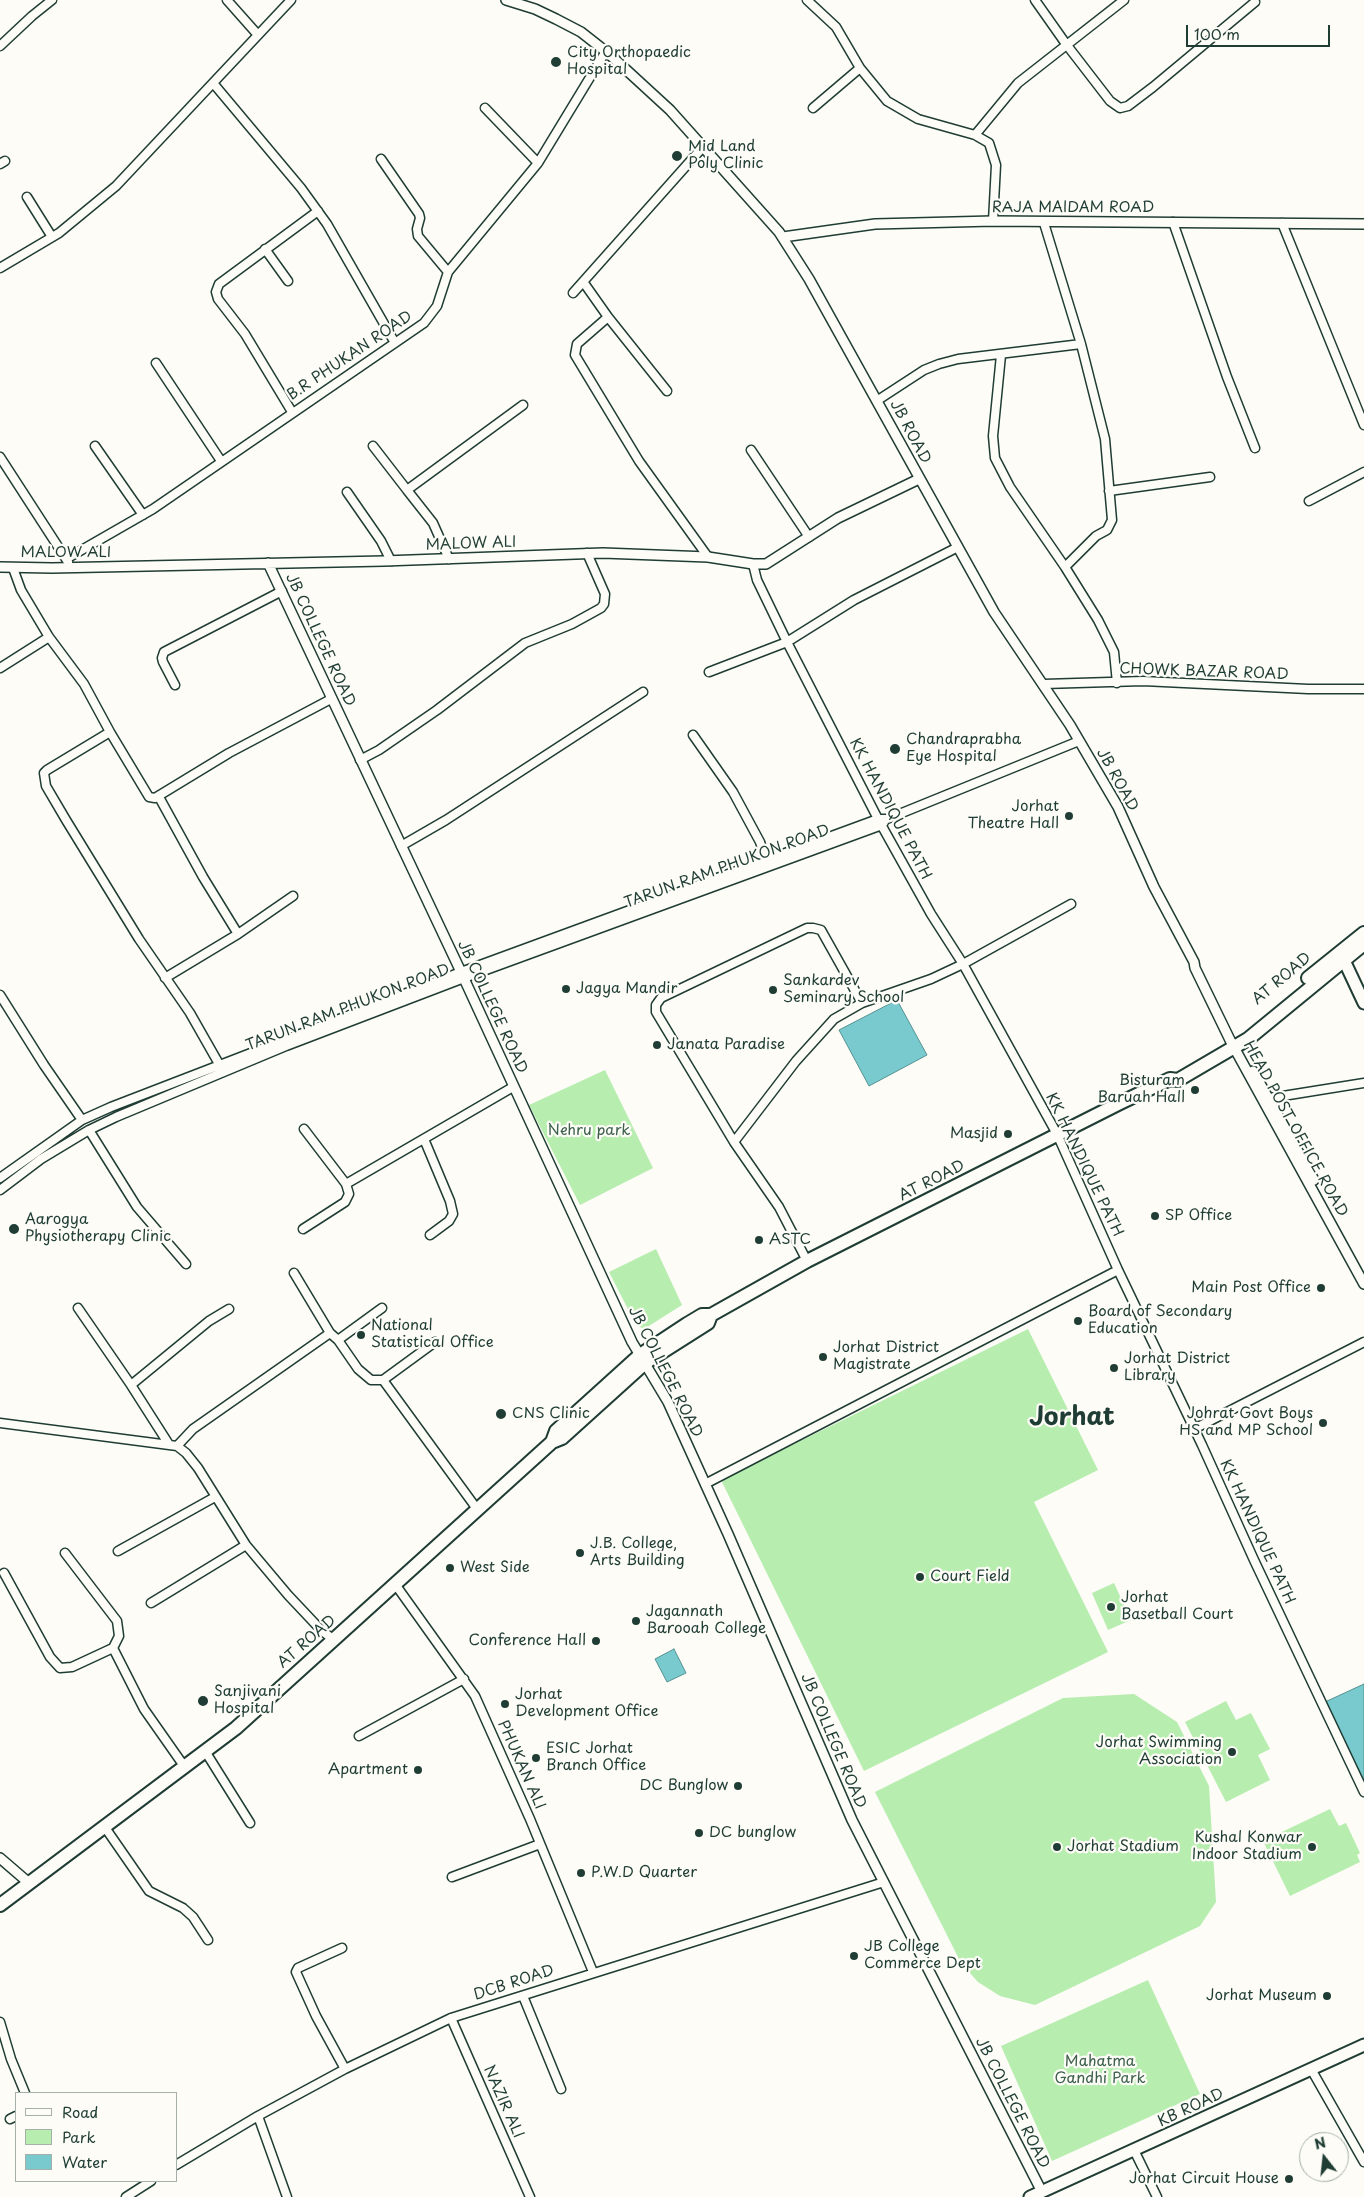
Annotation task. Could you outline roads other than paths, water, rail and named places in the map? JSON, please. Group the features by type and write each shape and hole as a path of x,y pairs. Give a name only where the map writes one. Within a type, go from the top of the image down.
{"highway":[{"name":"AT ROAD","path":"1343,956 1364,932"},
{"name":"AT ROAD","path":"0,1905 236,1728 552,1442 562,1438 642,1359 708,1323 711,1314 807,1261 956,1187 1057,1134 1170,1079 1178,1080 1235,1043 1343,956 1364,944"}],"main road":[{"path":"1343,956 1364,1003"},
{"name":"KB ROAD","path":"1030,2197 1364,2045"}],"street":[{"path":"0,46 52,0"},
{"path":"227,0 258,35"},
{"path":"0,268 52,237 116,186 291,0"},
{"name":"JB ROAD","path":"506,0 556,18 581,32 606,51 670,110 782,237 809,279 878,400 919,479 994,612 1044,684 1118,807 1154,887 1235,1043"},
{"path":"807,0 836,27 860,68 887,101 932,124 975,135 989,143 996,164 993,221"},
{"path":"1035,0 1110,101 1115,106 1124,108 1153,88 1255,2"},
{"path":"975,135 1018,83 1124,0"},
{"name":"B.R PHUKAN ROAD","path":"66,559 143,515 424,323 437,306 448,272 538,163 606,51"},
{"path":"813,108 860,68"},
{"path":"213,83 318,211 395,344"},
{"path":"486,108 538,163"},
{"path":"573,293 584,283 621,238 702,148"},
{"path":"381,159 419,214 420,220 416,229 418,236 448,272"},
{"path":"27,197 52,237"},
{"path":"292,412 245,334 218,299 216,292 219,284 318,211"},
{"name":"RAJA MAIDAM ROAD","path":"782,237 875,224 993,221 1044,223 1364,224"},
{"path":"1173,222 1255,448"},
{"path":"1044,223 1081,344 1105,439 1112,520 1110,526 1065,567"},
{"path":"1282,223 1364,425"},
{"path":"265,249 288,281"},
{"path":"584,283 667,391"},
{"path":"608,316 577,344 575,356 639,461 708,557"},
{"path":"878,400 924,370 939,364 958,359 1081,344"},
{"path":"1001,355 993,436 995,458 1010,487 1065,567 1098,620 1114,652 1117,682"},
{"path":"156,363 221,461"},
{"path":"407,490 523,405"},
{"path":"95,446 143,515"},
{"path":"373,446 433,523 449,558"},
{"path":"751,450 809,536"},
{"path":"0,456 71,568"},
{"path":"1309,501 1364,472"},
{"path":"1109,491 1210,477"},
{"name":"MALOW ALI","path":"0,567 71,568 587,553 708,557 753,564 766,564 809,536 860,507 919,479"},
{"path":"347,492 381,541 390,560"},
{"path":"709,672 788,642 854,600 958,548"},
{"path":"360,760 379,750 436,710 525,643 572,624 601,608 604,604 605,594 587,553"},
{"name":"JB COLLEGE ROAD","path":"268,563 632,1342 668,1402 852,1820 1042,2192"},
{"name":"KK HANDIQUE PATH","path":"753,564 757,580 788,642 931,914 963,964 1057,1134 1118,1270 1364,1792"},
{"path":"13,568 21,590 49,637 84,684 110,732 149,797 153,799 229,753 331,698"},
{"path":"175,685 163,662 164,652 282,591"},
{"path":"0,668 49,637"},
{"name":"CHOWK BAZAR ROAD","path":"1044,684 1143,681 1308,689 1364,689"},
{"path":"401,846 644,692"},
{"path":"110,732 47,770 44,774 44,782 102,879 190,1013 219,1064"},
{"path":"693,734 733,792 760,842 766,860"},
{"name":"TARUN RAM PHUKON ROAD","path":"0,1178 82,1120 111,1106 219,1064 882,821 1079,741"},
{"path":"159,797 203,878 238,934"},
{"name":"TARUN RAM PHUKON ROAD","path":"0,1190 41,1159 89,1130 116,1117 462,975 766,860 882,821"},
{"path":"166,978 238,934 293,896"},
{"path":"734,1142 796,1061 834,1019 862,1003 931,979 963,964 1071,904"},
{"path":"807,1261 779,1207 734,1142 656,1012 656,1005 661,998 807,928 821,930 862,1003"},
{"path":"0,994 44,1065 82,1120"},
{"name":"HEAD POST OFFICE ROAD","path":"1235,1043 1364,1272"},
{"path":"1266,1099 1364,1083"},
{"path":"346,1184 513,1087"},
{"name":"HEAD POST OFFICE ROAD","path":"1266,1099 1364,1284"},
{"path":"302,1229 345,1202 349,1194 346,1184 304,1129"},
{"path":"89,1130 137,1206 186,1264"},
{"path":"424,1139 450,1201 453,1214 449,1221 430,1235"},
{"path":"705,1484 1118,1270"},
{"path":"294,1274 330,1333 338,1340 358,1369 371,1380 383,1380 435,1342"},
{"path":"78,1308 168,1443"},
{"path":"131,1385 209,1321 228,1308"},
{"path":"338,1340 382,1308"},
{"path":"177,1446 193,1429 330,1333"},
{"path":"1194,1429 1364,1342"},
{"path":"383,1380 478,1509"},
{"path":"0,1423 168,1443 177,1446 186,1453 198,1468 246,1545 288,1595 321,1630 334,1640"},
{"path":"118,1551 215,1497"},
{"path":"151,1603 246,1545"},
{"path":"4,1573 50,1657 60,1668 72,1667 113,1648 119,1636 117,1621 65,1553"},
{"name":"PHUKAN ALI","path":"396,1584 475,1696 540,1844 593,1972"},
{"path":"113,1648 144,1709 184,1766"},
{"path":"359,1736 464,1679"},
{"path":"205,1751 250,1823"},
{"path":"104,1826 149,1892 183,1908 193,1917 208,1940"},
{"path":"452,1876 540,1844"},
{"path":"0,1858 29,1883"},
{"name":"DCB ROAD","path":"178,2164 258,2116 346,2069 451,2018 884,1882"},
{"path":"342,1948 298,1968 296,1972 316,2016 346,2069"},
{"path":"523,1996 561,2090"},
{"name":"NAZIR ALI","path":"451,2018 530,2197"},
{"path":"0,2022 11,2059 25,2092"},
{"path":"1311,2069 1364,2162"},
{"path":"258,2116 287,2197"},
{"path":"1134,2150 1157,2197"},
{"path":"126,2197 149,2182"}],"water":[{"path":"897,1000 927,1055 869,1086 839,1030"},
{"path":"674,1649 686,1673 667,1682 655,1659"},
{"path":"1364,1684 1364,1785 1325,1702"}],"place":[{"name":"City Orthopaedic Hospital","path":"556,62"},
{"name":"Mid Land Poly Clinic","path":"677,156"},
{"name":"Chandraprabha Eye Hospital","path":"895,749"},
{"name":"Jorhat Theatre Hall","path":"1069,816"},
{"name":"Jagya Mandir","path":"566,989"},
{"name":"Sankardev Seminary School","path":"773,990"},
{"name":"Janata Paradise","path":"657,1045"},
{"name":"Bisturam Baruah Hall","path":"1195,1090"},
{"name":"Masjid","path":"1008,1134"},
{"name":"SP Office","path":"1155,1216"},
{"name":"Aarogya Physiotherapy Clinic","path":"14,1229"},
{"name":"ASTC","path":"759,1240"},
{"name":"Main Post Office","path":"1321,1288"},
{"name":"Board of Secondary Education","path":"1078,1321"},
{"name":"National Statistical Office","path":"361,1335"},
{"name":"Jorhat District Magistrate","path":"823,1357"},
{"name":"Jorhat District Library","path":"1114,1368"},
{"name":"CNS Clinic","path":"501,1414"},
{"name":"Johrat Govt Boys HS and MP School","path":"1323,1423"},
{"name":"J.B. College, Arts Building","path":"580,1553"},
{"name":"West Side","path":"450,1568"},
{"name":"Court Field","path":"920,1577"},
{"name":"Jorhat Basetball Court","path":"1111,1607"},
{"name":"Jagannath Barooah College","path":"636,1621"},
{"name":"Conference Hall","path":"596,1641"},
{"name":"Sanjivani Hospital","path":"203,1701"},
{"name":"Jorhat Development Office","path":"505,1704"},
{"name":"Jorhat Swimming Association","path":"1232,1752"},
{"name":"ESIC Jorhat Branch Office","path":"536,1758"},
{"name":"Apartment","path":"418,1770"},
{"name":"DC Bunglow","path":"738,1786"},
{"name":"DC bunglow","path":"699,1833"},
{"name":"Jorhat Stadium","path":"1057,1847"},
{"name":"Kushal Konwar Indoor Stadium","path":"1312,1847"},
{"name":"P.W.D Quarter","path":"581,1873"},
{"name":"JB College Commerce Dept","path":"854,1956"},
{"name":"Jorhat Museum","path":"1327,1996"},
{"name":"Jorhat Circuit House","path":"1289,2179"}],"district":[{"name":"Jorhat","path":"1072,1418"}],"park label":[{"name":"Nehru park","path":"589,1131"},
{"name":"Mahatma Gandhi Park","path":"1100,2070"}]}
